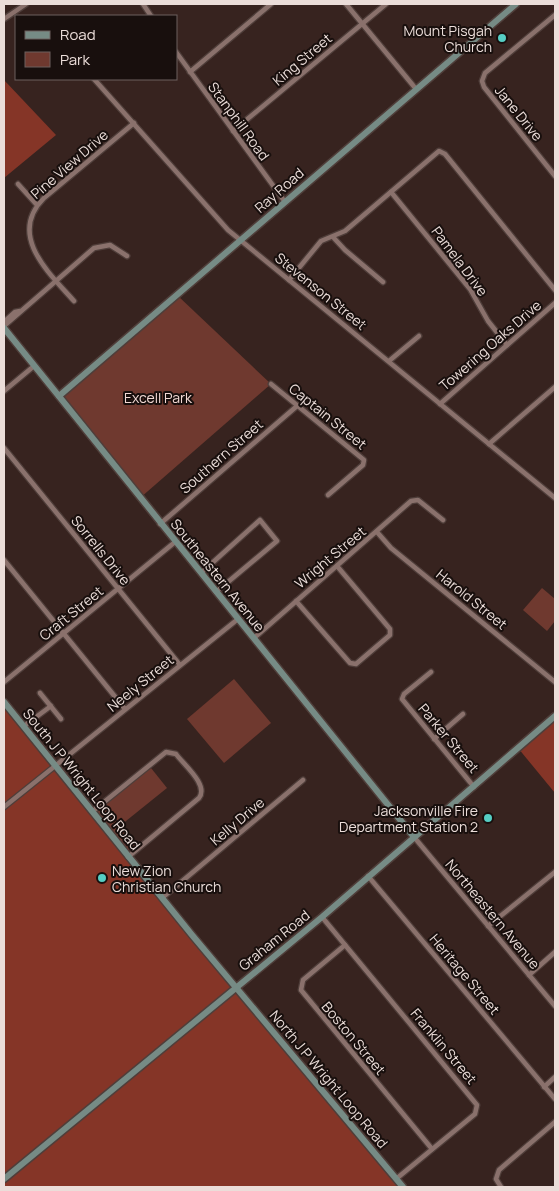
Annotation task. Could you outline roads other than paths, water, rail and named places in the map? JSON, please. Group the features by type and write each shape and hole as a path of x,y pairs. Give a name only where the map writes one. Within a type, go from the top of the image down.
{"street":[{"path":"4,19 26,4"},
{"path":"143,4 150,15"},
{"path":"190,72 271,4"},
{"path":"346,4 416,89"},
{"name":"King Street","path":"233,131 386,4"},
{"name":"Ray Road","path":"59,396 516,4"},
{"name":"Jane Drive","path":"555,15 485,73 482,81 485,88 555,176"},
{"name":"Stanphill Road","path":"178,55 285,202"},
{"name":"Stevenson Street","path":"95,80 228,230 555,498"},
{"name":"Pine View Drive","path":"74,301 41,263 33,248 30,226 37,205 134,123"},
{"path":"289,280 321,241 345,231 439,151 448,158 555,290"},
{"path":"18,184 37,205"},
{"name":"Pamela Drive","path":"392,192 470,289 488,320 507,344"},
{"path":"333,236 345,250 383,282"},
{"path":"4,327 90,251 99,246 115,247 127,256"},
{"name":"Towering Oaks Drive","path":"440,404 555,303"},
{"path":"4,322 15,312 20,311"},
{"name":"Southeastern Avenue","path":"4,327 160,524 414,837"},
{"path":"389,361 419,336"},
{"path":"4,391 34,366"},
{"name":"Captain Street","path":"272,384 364,460 361,467 328,495"},
{"path":"489,444 554,390"},
{"name":"Southern Street","path":"160,524 297,406"},
{"name":"Sorrells Drive","path":"4,448 180,665"},
{"name":"Wright Street","path":"254,638 411,502 415,500 422,503 442,520"},
{"path":"200,573 260,520 278,541 216,592"},
{"name":"Harold Street","path":"377,532 392,548 555,682"},
{"name":"Craft Street","path":"4,682 175,542"},
{"path":"4,560 125,709"},
{"path":"296,601 350,663 356,664 384,641 390,635 390,629 337,566"},
{"name":"Neely Street","path":"4,807 238,619"},
{"name":"Parker Street","path":"431,672 404,694 402,699 474,787"},
{"path":"40,694 61,719"},
{"name":"South J P Wright Loop Road","path":"4,702 236,987"},
{"path":"24,726 51,706"},
{"path":"434,739 463,714"},
{"name":"Graham Road","path":"4,1179 322,918 368,876 555,716"},
{"path":"93,811 167,752 176,754 202,786 202,794 199,798 128,856"},
{"name":"Kelly Drive","path":"162,898 303,780"},
{"name":"Northeastern Avenue","path":"414,837 555,1006"},
{"path":"488,926 555,872"},
{"name":"Heritage Street","path":"368,876 555,1099"},
{"name":"Franklin Street","path":"322,918 477,1105 475,1114 396,1179"},
{"name":"Boston Street","path":"345,945 303,980 301,990 432,1149"},
{"path":"529,975 555,952"},
{"name":"North J P Wright Loop Road","path":"236,987 403,1187"},
{"path":"544,1087 555,1077"},
{"path":"501,1187 496,1178 499,1170 555,1122"}],"place":[{"name":"Mount Pisgah Church","path":"502,38"},
{"name":"Jacksonville Fire Department Station 2","path":"488,818"},
{"name":"New Zion Christian Church","path":"102,878"}],"park label":[{"name":"Excell Park","path":"158,397"}]}
